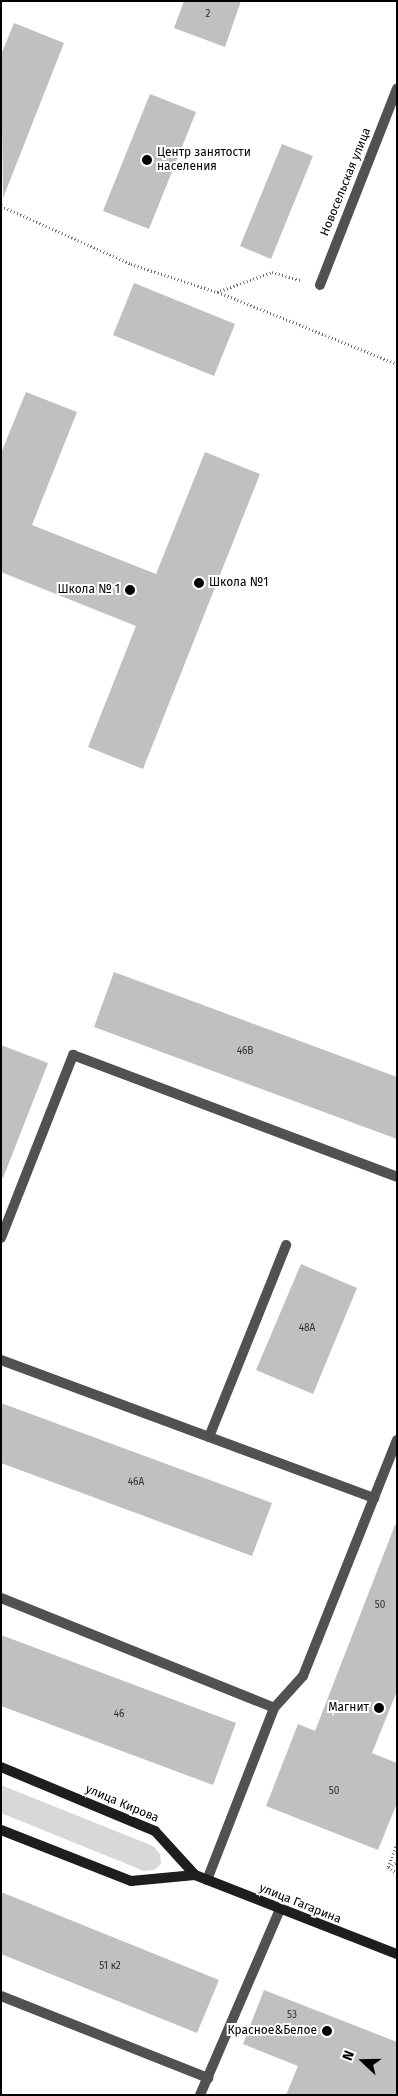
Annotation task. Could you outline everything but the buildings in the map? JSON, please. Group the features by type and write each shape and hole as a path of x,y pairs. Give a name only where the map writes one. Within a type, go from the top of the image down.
{"main road":[{"name":"улица Кирова","path":"1,1768 155,1831 195,1875"},
{"path":"1,1830 131,1882 195,1875"},
{"name":"улица Гагарина","path":"195,1875 397,1954"}],"street":[{"name":"Новосельская улица","path":"320,285 397,89"},
{"path":"1,1238 73,1055 397,1177"},
{"path":"209,1437 286,1245"},
{"path":"1,1360 374,1498"},
{"path":"207,1880 274,1708 303,1676 397,1440"},
{"path":"1,1598 274,1708"},
{"path":"200,2095 280,1909"},
{"path":"1,1996 208,2078"}],"path":[{"path":"1,206 132,264 217,292 397,364"},
{"path":"217,292 272,272 320,285"},
{"path":"388,1867 397,1844"},
{"path":"388,1867 397,1862"},
{"path":"388,1867 397,1874"}],"shaded area":[{"path":"1,1785 153,1846 160,1854 161,1864 154,1870 144,1871 1,1813"}],"place":[{"name":"Центр занятости населения","path":"147,160"},
{"name":"Школа №1","path":"199,583"},
{"name":"Школа № 1","path":"130,590"},
{"name":"Магнит","path":"379,1708"},
{"name":"Красное&Белое","path":"327,2031"}]}
